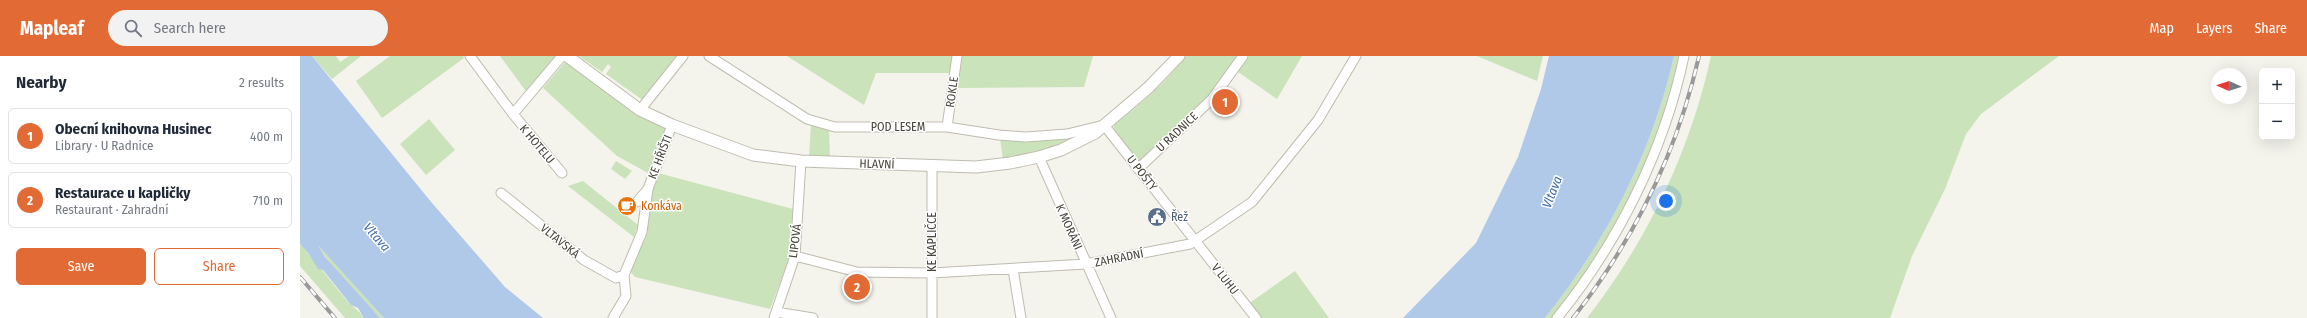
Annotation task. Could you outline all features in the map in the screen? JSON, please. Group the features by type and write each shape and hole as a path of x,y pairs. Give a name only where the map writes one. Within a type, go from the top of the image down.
{"street":[{"name":"K HOTELU","path":"470,56 513,114 562,173"},
{"name":"K HOTELU","path":"513,114 562,56"},
{"name":"HLAVNÍ","path":"567,56 640,110 672,125 753,155 801,161 976,167 1010,164 1039,157 1061,150 1095,133 1148,88 1179,56"},
{"path":"640,110 683,56"},
{"name":"POD LESEM","path":"709,56 808,119 835,127 947,127 999,136 1026,137 1066,134 1104,125"},
{"name":"ROKLE","path":"947,127 957,56"},
{"name":"U RADNICE","path":"1138,169 1212,99 1243,56"},
{"name":"ZAHRADNÍ","path":"795,256 857,272 932,273 1086,264 1182,246 1194,240 1252,202 1318,120 1356,56"},
{"path":"1557,318 1601,257 1622,223 1665,125 1678,86 1684,56"},
{"name":"KE HŘIŠTI","path":"613,318 626,296 624,275 642,232 648,189 672,125"},
{"name":"U POŠTY","path":"1104,125 1194,240"},
{"name":"K MORÁNI","path":"1039,157 1111,318"},
{"name":"LIPOVÁ","path":"775,315 795,256 801,161"},
{"name":"KE KAPLIČCE","path":"932,166 932,318"},
{"name":"KE HŘIŠTI","path":"637,202 648,189"},
{"name":"VLTAVSKÁ","path":"501,193 584,260 616,278 624,275"},
{"name":"V LUHU","path":"1194,240 1256,318"},
{"path":"1013,269 1021,318"},
{"path":"775,315 813,318"}],"green space":[{"path":"312,56 336,56 340,62 349,56 361,56 332,79"},
{"path":"390,56 463,56 464,58 382,118 356,81"},
{"path":"500,56 558,56 528,94"},
{"path":"579,56 680,56 644,101 606,74 611,67 608,64 602,72"},
{"path":"787,56 954,56 951,73 876,73 864,105"},
{"path":"958,56 1093,56 1084,87 954,88"},
{"path":"1186,56 1237,56 1205,101 1142,160 1138,160 1114,129 1114,125 1152,93"},
{"path":"1249,56 1302,56 1277,99 1238,72"},
{"path":"1477,56 1543,56 1537,81"},
{"path":"1674,56 1682,56 1651,157 1601,255 1555,318 1545,318 1588,258 1624,194 1640,161 1653,127 1665,92"},
{"path":"1711,56 2059,56 1981,114 1966,134 1945,189 1912,256 1890,318 1587,318 1609,289 1629,258 1664,194 1691,127"},
{"path":"566,61 642,118 666,129 648,173 617,156 543,88"},
{"path":"429,119 455,150 426,175 400,144"},
{"path":"811,124 829,129 830,158 809,157"},
{"path":"1087,130 1057,146 1003,159 1000,139"},
{"path":"616,161 632,171 625,179 611,169"},
{"path":"658,173 793,209 788,262 770,309 635,277 630,271"},
{"path":"583,181 638,225 634,237 568,186"},
{"path":"300,244 349,303 364,318 345,318 300,266"},
{"path":"318,245 384,318 380,318 346,283 330,264"},
{"path":"1295,271 1329,318 1259,318 1248,304"}],"water":[{"name":"Vltava","path":"300,56 312,56 432,203 505,287 543,318 384,318 318,245 325,257 380,318 364,318 358,308 351,305 323,270 318,269 309,254 300,244"},
{"name":"Vltava","path":"1549,56 1674,56 1665,92 1640,161 1607,226 1588,258 1545,318 1403,318 1476,243 1518,157 1541,89"}],"railway":[{"path":"1573,318 1615,258 1651,194 1679,127 1699,56"},
{"path":"300,277 335,318"}],"place":[{"name":"Obecní knihovna Husinec","path":"1225,102"},
{"name":"Konkáva","path":"627,206"},
{"name":"Řež","path":"1157,217"},
{"name":"Restaurace u kapličky","path":"857,287"}]}
